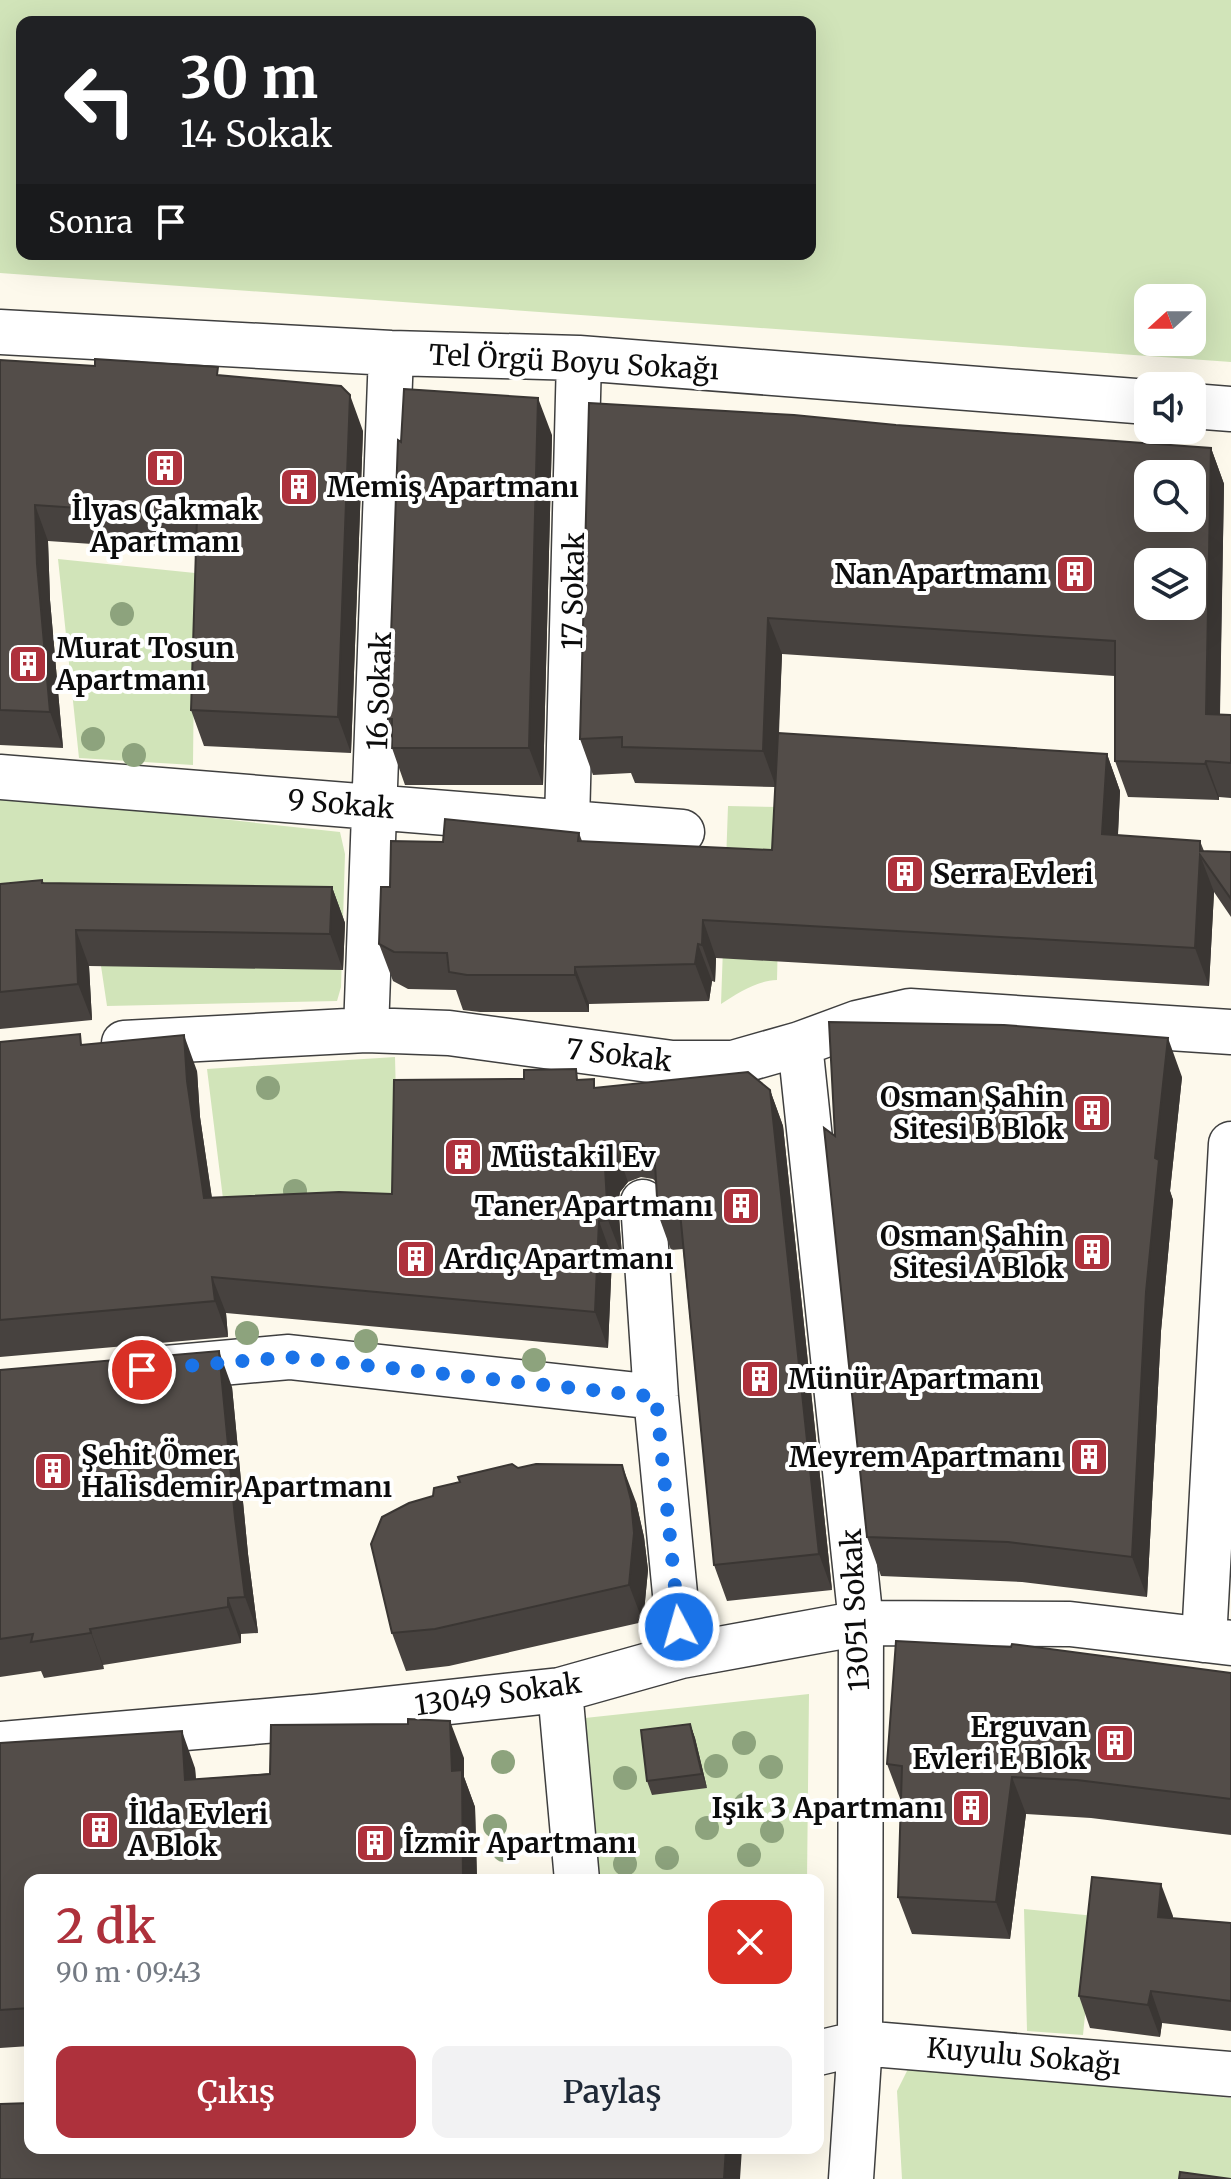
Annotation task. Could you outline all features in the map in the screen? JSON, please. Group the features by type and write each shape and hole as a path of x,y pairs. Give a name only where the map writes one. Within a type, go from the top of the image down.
{"street":[{"name":"Tel Örgü Boyu Sokağı","path":"0,332 391,353 579,358 1134,401"},
{"name":"16 Sokak","path":"366,1030 391,353"},
{"name":"17 Sokak","path":"567,823 579,358"},
{"path":"1206,407 1231,409"},
{"name":"9 Sokak","path":"0,777 682,832"},
{"name":"7 Sokak","path":"84,1046 366,1030 449,1033 672,1063 733,1063 800,1044 857,1023 910,1011 1231,1032"},
{"name":"13051 Sokak","path":"800,1044 861,1623 860,2043 851,2179"},
{"path":"1218,1642 1231,1144"},
{"path":"643,1202 656,1397 681,1656"},
{"path":"121,1371 289,1357 656,1397"},
{"name":"13049 Sokak","path":"0,1744 312,1717 560,1690 681,1656 861,1623 1070,1624 1218,1642"},
{"path":"560,1690 576,1874"},
{"name":"Kuyulu Sokağı","path":"824,2052 860,2043 1231,2074"}],"green space":[{"path":"0,0 1231,0 1231,362 1148,356 1206,356 1206,284 1134,284 1134,355 0,273"},
{"path":"58,559 195,573 193,765 79,758"},
{"path":"0,795 340,832 345,854 341,987 337,1001 107,1006 92,906 0,899"},
{"path":"728,806 781,807 777,980 755,985 721,1004"},
{"path":"395,1057 399,1220 226,1223 207,1069"},
{"path":"809,1694 807,1874 593,1874 585,1718"},
{"path":"1024,1909 1095,1916 1083,2035 1027,2031"},
{"path":"933,2065 1231,2098 1231,2179 902,2179 897,2091 909,2067"}],"building":[{"path":"95,359 218,367 217,375 341,386 350,395 338,717 191,710 197,516 35,505 50,712 0,710 0,360 95,366"},
{"path":"404,389 538,398 529,748 392,748 392,719 388,719 398,440 401,442"},
{"path":"589,403 794,415 1211,448 1206,714 1231,715 1231,763 1115,761 1115,641 768,618 763,751 622,747 622,737 580,739"},
{"path":"778,733 1107,754 1102,834 1200,841 1200,851 1231,852 1231,899 1200,855 1195,948 703,920 702,945 698,944 695,964 575,967 575,975 467,975 449,972 447,953 394,952 379,944 381,887 390,887 391,841 443,842 445,819 579,833 578,841 772,850"},
{"path":"42,880 42,883 332,887 330,934 76,930 78,984 0,992 0,884"},
{"path":"829,1022 1004,1025 1168,1038 1155,1158 1159,1160 1146,1292 1132,1557 1008,1542 867,1537 824,1128 835,1136"},
{"path":"80,1034 81,1045 184,1035 187,1081 204,1198 339,1192 392,1194 394,1080 524,1079 524,1070 576,1069 577,1080 594,1079 594,1088 748,1072 770,1090 819,1554 714,1565 680,1212 658,1214 655,1164 651,1153 640,1143 627,1141 615,1146 607,1156 608,1220 599,1221 595,1312 212,1277 215,1301 0,1320 0,1042"},
{"path":"219,1351 245,1597 228,1598 228,1607 90,1629 91,1633 31,1642 33,1634 0,1639 0,1370"},
{"path":"512,1464 518,1468 536,1464 622,1465 631,1500 634,1533 629,1585 435,1629 392,1633 371,1544 382,1517 409,1503 433,1496 434,1488 460,1482 458,1477"},
{"path":"896,1641 1011,1647 1012,1644 1231,1673 1231,1799 1077,1780 1012,1777 996,1902 898,1897 902,1766 887,1764"},
{"path":"408,1719 450,1721 452,1771 462,1770 463,1874 24,1874 24,2008 0,2010 0,1743 182,1731 185,1780 270,1774 271,1725 408,1724"},
{"path":"690,1724 702,1774 647,1781 641,1730"},
{"path":"1092,1877 1161,1884 1158,1917 1231,1923 1231,2001 1151,1991 1148,2005 1079,1996"},
{"path":"24,2103 24,2154 726,2154 724,2179 0,2179 0,2104"},
{"path":"1180,2172 1231,2179 1179,2179"}],"place":[{"name":"İlyas Çakmak Apartmanı","path":"165,468"},
{"name":"Memiş Apartmanı","path":"299,487"},
{"name":"Nan Apartmanı","path":"1075,574"},
{"name":"Murat Tosun Apartmanı","path":"28,664"},
{"name":"Serra Evleri","path":"905,874"},
{"name":"Osman Şahin Sitesi B Blok","path":"1092,1113"},
{"name":"Müstakil Ev","path":"463,1157"},
{"name":"Taner Apartmanı","path":"741,1206"},
{"name":"Osman Şahin Sitesi A Blok","path":"1092,1252"},
{"name":"Ardıç Apartmanı","path":"416,1259"},
{"name":"Münür Apartmanı","path":"760,1379"},
{"name":"Meyrem Apartmanı","path":"1089,1457"},
{"name":"Şehit Ömer Halisdemir Apartmanı","path":"53,1471"},
{"name":"Erguvan Evleri E Blok","path":"1115,1743"},
{"name":"Işık 3 Apartmanı","path":"971,1808"},
{"name":"İlda Evleri A Blok","path":"100,1830"},
{"name":"İzmir Apartmanı","path":"375,1843"}],"route":[{"path":"142,1370 289,1357 656,1397 679,1627"}]}
